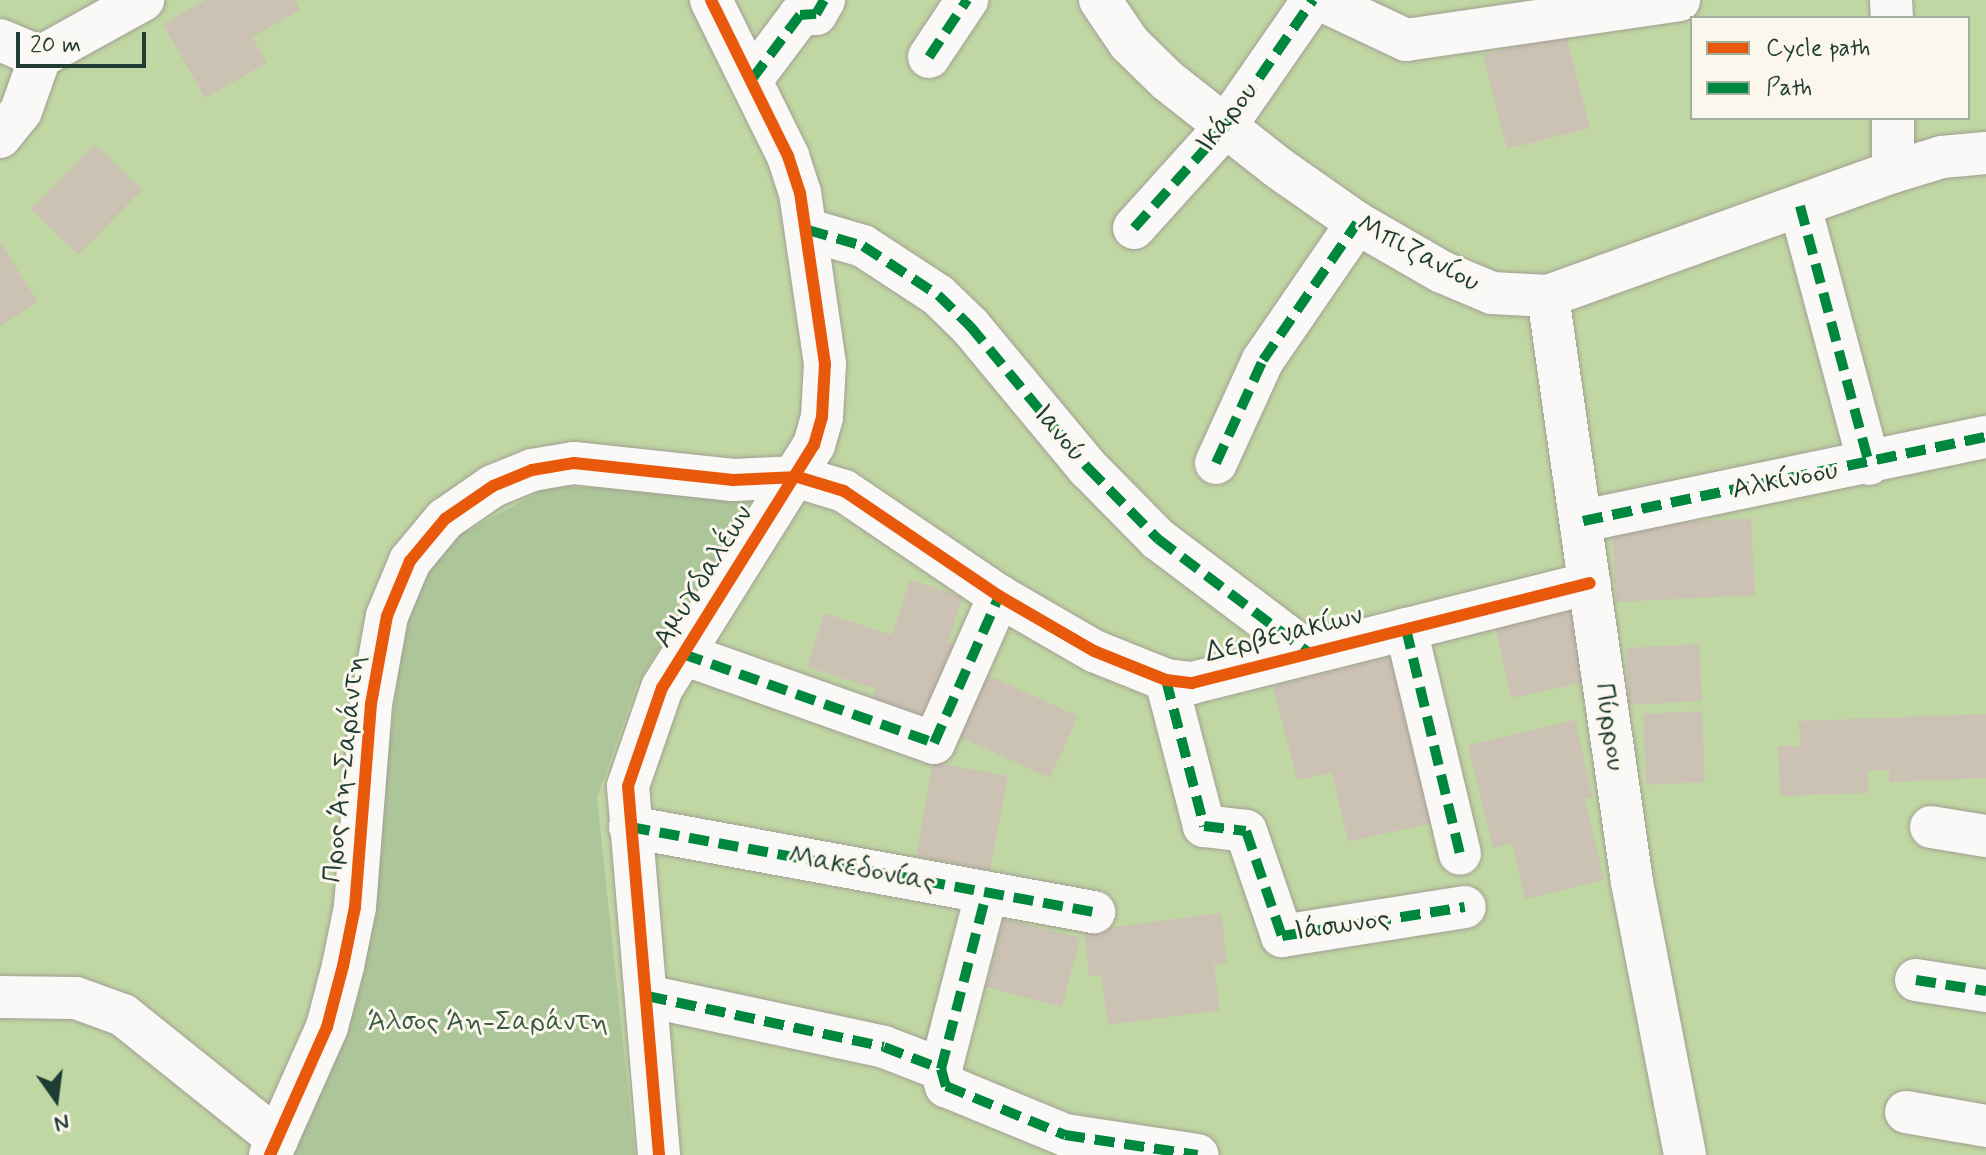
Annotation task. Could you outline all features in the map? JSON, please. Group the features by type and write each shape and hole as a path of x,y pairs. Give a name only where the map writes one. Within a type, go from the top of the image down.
{"street":[{"path":"0,137 21,111 40,57 143,0"},
{"name":"Αμυγδαλέων","path":"659,1155 630,827 628,786 634,756 683,654 798,477 822,417 825,364 808,230 788,156 711,0"},
{"path":"752,79 800,15 816,14 824,0"},
{"path":"929,57 967,0"},
{"name":"Μπιζανίου","path":"1100,0 1129,43 1225,127 1357,223 1442,272 1492,293 1548,296 1893,172 1942,157 1986,153"},
{"name":"Ικάρου","path":"1134,228 1225,127 1313,0"},
{"path":"1321,0 1406,40 1679,0"},
{"path":"0,40 40,57"},
{"path":"1893,120 1893,172"},
{"path":"1800,206 1869,464"},
{"path":"1216,463 1263,360 1357,223"},
{"name":"Ιανού","path":"808,230 863,246 938,295 970,326 1088,468 1158,539 1308,652"},
{"name":"Πύρρου","path":"1548,296 1583,521 1632,882 1685,1155"},
{"name":"Αλκίνοου","path":"1583,521 1869,464 1986,437"},
{"name":"Προς Άη-Σαράντη","path":"274,1147 327,1027 343,966 355,907 371,704 387,616 410,561 445,519 493,486 532,470 574,463 733,480 798,477"},
{"name":"Δερβενακίων","path":"798,477 844,491 999,596 1094,651 1166,680 1192,683 1590,583"},
{"path":"683,654 934,743 999,596"},
{"path":"1406,629 1460,854"},
{"name":"Ιάσωνος","path":"1166,680 1204,826 1246,831 1282,936 1465,907"},
{"name":"Μακεδονίας","path":"630,827 986,895 1094,912"},
{"path":"1931,827 1986,836"},
{"path":"986,895 941,1069 946,1086 1065,1135 1198,1155"},
{"path":"1916,980 1986,991"},
{"path":"647,996 884,1047 941,1069"},
{"path":"0,997 76,998 123,1015 274,1147"},
{"path":"1906,1112 1986,1126"}],"green space":[{"path":"0,0 1986,0 1986,1155 0,1155"},
{"name":"Άλσος Άη-Σαράντη","path":"550,486 755,493 637,684 597,798 635,1155 293,1155 360,989 405,618 447,542"}],"building":[{"path":"205,0 295,0 300,10 252,37 267,63 205,98 163,24"},
{"path":"1566,34 1590,128 1507,149 1483,55"},
{"path":"95,144 142,190 78,255 31,209"},
{"path":"0,242 38,302 0,326"},
{"path":"1751,518 1755,595 1616,602 1612,526"},
{"path":"910,580 963,597 948,642 957,645 933,719 872,700 876,689 807,667 824,613 892,635"},
{"path":"1574,604 1591,681 1511,698 1494,621"},
{"path":"1699,644 1702,701 1629,705 1626,648"},
{"path":"1403,653 1445,820 1348,842 1332,773 1297,780 1273,686"},
{"path":"981,672 1078,716 1050,778 953,734"},
{"path":"1702,711 1705,782 1646,785 1643,714"},
{"path":"1986,714 1986,778 1889,782 1889,770 1868,771 1868,793 1780,796 1778,746 1800,746 1799,721"},
{"path":"1575,720 1593,797 1585,799 1604,880 1525,899 1512,843 1493,848 1468,745"},
{"path":"933,762 1008,776 990,870 916,856"},
{"path":"1221,913 1227,963 1214,964 1220,1010 1108,1025 1101,975 1089,976 1084,931"},
{"path":"1004,919 1080,938 1062,1007 986,987"}],"marked path":[{"path":"752,79 800,15 816,14 824,0"},
{"path":"929,57 967,0"},
{"path":"1134,228 1225,127 1313,0"},
{"path":"1800,206 1869,464"},
{"path":"1216,463 1263,360 1357,223"},
{"path":"808,230 863,246 938,295 970,326 1088,468 1158,539 1308,652"},
{"path":"1583,521 1986,437"},
{"path":"683,654 934,743 999,596"},
{"path":"1406,629 1460,854"},
{"path":"1166,680 1204,826 1246,831 1282,936 1465,907"},
{"path":"630,827 1094,912"},
{"path":"941,1069 986,895"},
{"path":"1916,980 1986,991"},
{"path":"647,996 884,1047 941,1069 946,1086 1065,1135 1198,1155"}],"cycle path":[{"path":"659,1155 628,786 662,688 814,445 822,417 825,364 800,193 788,156 711,0"},
{"path":"270,1155 327,1027 343,966 355,907 371,704 387,616 410,561 445,519 493,486 532,470 574,463 733,480 798,477 844,491 999,596 1094,651 1166,680 1192,683 1590,583"}]}
